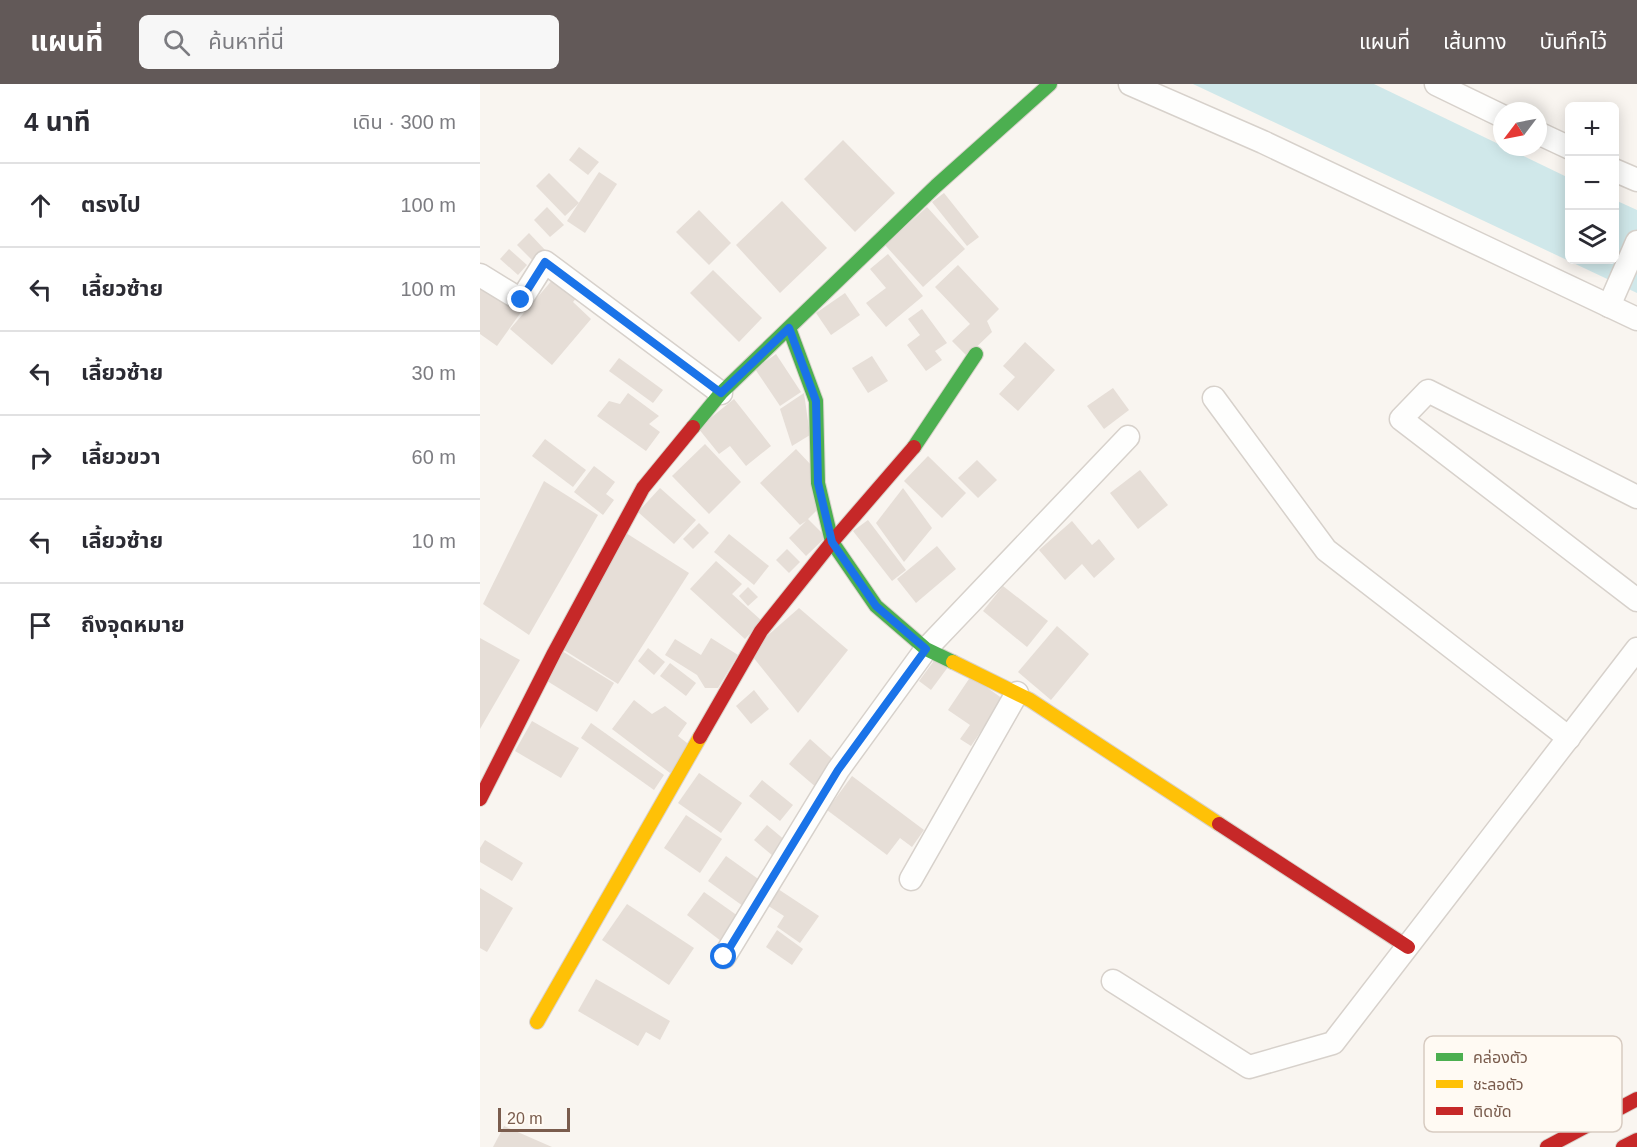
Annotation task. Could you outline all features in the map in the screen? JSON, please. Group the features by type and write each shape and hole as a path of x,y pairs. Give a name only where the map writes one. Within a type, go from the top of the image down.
{"street":[{"path":"480,799 554,653 643,488 721,393 936,186 1050,84"},
{"path":"1130,84 1263,142 1637,319"},
{"path":"1436,84 1493,112"},
{"path":"1547,137 1565,146"},
{"path":"1619,172 1637,180"},
{"path":"1609,306 1637,242"},
{"path":"480,275 521,300 545,262 721,393"},
{"path":"789,328 816,401 818,483 832,542 876,606 926,649 1030,700 1408,947"},
{"path":"537,1022 761,631 832,542 918,443 976,354"},
{"path":"1637,497 1428,391 1401,419 1637,600"},
{"path":"1214,398 1326,550 1569,738"},
{"path":"724,957 838,770 926,649 1128,437"},
{"path":"1113,981 1249,1067 1334,1043 1637,649"},
{"path":"911,879 1017,693"},
{"path":"1622,1107 1637,1099"},
{"path":"1547,1147 1575,1132"},
{"path":"1623,1147 1637,1140"}],"water":[{"path":"1193,84 1374,84 1493,141 1493,156 1523,156 1565,176 1565,259"},
{"path":"1619,202 1637,210 1637,293 1575,264 1619,264"}],"building":[{"path":"843,140 895,193 855,232 804,179"},
{"path":"579,147 599,162 588,175 569,160"},
{"path":"599,172 617,184 585,233 567,221"},
{"path":"549,173 579,203 565,216 536,186"},
{"path":"944,193 979,237 967,246 932,202"},
{"path":"782,201 827,248 780,293 736,245"},
{"path":"547,207 564,225 550,237 534,220"},
{"path":"927,207 965,249 923,287 885,245"},
{"path":"699,210 731,243 709,265 676,232"},
{"path":"529,233 546,251 534,262 517,245"},
{"path":"509,249 527,265 518,275 500,259"},
{"path":"888,254 923,296 886,327 866,303 886,288 870,269"},
{"path":"958,265 999,309 987,321 992,332 967,356 952,341 970,324 935,287"},
{"path":"713,270 762,318 739,342 690,293"},
{"path":"554,278 577,297 573,302 591,319 552,365 510,329"},
{"path":"480,286 524,308 497,346 480,334"},
{"path":"845,293 860,315 831,335 816,313"},
{"path":"922,309 947,343 935,351 942,360 926,371 907,345 920,335 908,319"},
{"path":"1025,342 1055,370 1018,411 999,394 1015,377 1003,366"},
{"path":"776,354 801,392 780,406 755,369"},
{"path":"872,356 888,381 868,393 852,368"},
{"path":"619,358 663,390 653,403 609,371"},
{"path":"1113,388 1129,410 1104,429 1087,406"},
{"path":"628,393 659,416 649,424 660,432 646,451 597,416 609,401 620,404"},
{"path":"804,393 810,435 792,446 780,409"},
{"path":"734,399 771,446 746,466 730,446 719,454 698,428"},
{"path":"545,439 586,470 573,487 532,456"},
{"path":"705,444 741,482 709,514 672,476"},
{"path":"796,449 813,467 823,504 808,519 826,537 806,556 789,538 806,521 800,525 760,483"},
{"path":"928,456 966,493 942,518 904,481"},
{"path":"977,460 997,480 978,498 958,478"},
{"path":"594,466 615,482 606,494 614,500 603,515 574,492"},
{"path":"1140,470 1168,505 1138,529 1110,493"},
{"path":"544,481 598,515 529,635 483,604"},
{"path":"660,488 696,520 674,544 638,512"},
{"path":"903,488 932,528 904,562 876,523"},
{"path":"868,520 906,570 892,581 853,531"},
{"path":"1072,521 1092,545 1099,539 1115,559 1094,578 1082,564 1065,580 1039,550"},
{"path":"699,523 709,533 693,549 683,539"},
{"path":"626,533 689,573 618,684 564,650"},
{"path":"729,534 769,566 754,585 714,552"},
{"path":"937,546 956,569 916,603 897,579"},
{"path":"787,549 800,562 789,573 776,560"},
{"path":"716,561 742,584 732,594 762,621 745,639 690,589"},
{"path":"1003,586 1048,621 1027,647 983,611"},
{"path":"748,587 758,597 748,606 739,596"},
{"path":"799,608 848,650 798,713 749,652"},
{"path":"1057,626 1089,654 1051,700 1018,672"},
{"path":"480,638 520,660 480,729"},
{"path":"711,638 738,655 718,688 705,688 697,675 665,655 675,639 701,655"},
{"path":"648,648 665,662 654,675 638,661"},
{"path":"562,651 614,683 597,712 544,679"},
{"path":"936,658 948,667 931,690 919,681"},
{"path":"670,663 696,683 686,696 660,676"},
{"path":"971,676 1003,699 971,746 960,739 970,725 948,710"},
{"path":"754,690 769,709 751,724 736,706"},
{"path":"634,700 652,714 665,706 687,723 678,736 691,746 670,773 612,729"},
{"path":"532,721 579,748 561,778 515,751"},
{"path":"591,723 664,775 654,790 581,738"},
{"path":"810,739 838,764 817,788 789,764"},
{"path":"699,773 742,803 721,833 678,803"},
{"path":"852,776 924,830 912,847 900,838 887,855 827,810"},
{"path":"762,780 793,805 780,821 749,796"},
{"path":"686,815 722,839 700,873 664,848"},
{"path":"767,825 786,841 773,856 754,840"},
{"path":"485,840 523,863 512,881 480,862 480,848"},
{"path":"726,856 761,881 743,906 708,881"},
{"path":"480,888 513,908 487,952 480,948"},
{"path":"778,889 819,916 800,943 777,927 784,916 767,905"},
{"path":"704,892 738,916 721,941 687,915"},
{"path":"627,904 694,948 669,985 602,940"},
{"path":"777,930 803,949 792,965 766,947"},
{"path":"596,979 670,1021 660,1040 646,1032 638,1046 578,1011"},
{"path":"504,1126 552,1147 493,1147"}],"traffic: fast":[{"path":"693,427 721,393 936,186 1050,84"},
{"path":"789,328 816,401 818,483 832,542 876,606 926,649 953,662"},
{"path":"914,447 976,354"}],"traffic: slow":[{"path":"953,662 1030,700 1219,824"},
{"path":"537,1022 700,737"}],"traffic: jam":[{"path":"480,799 554,653 643,488 693,427"},
{"path":"700,737 761,631 832,542 914,447"},
{"path":"1219,824 1408,947"},
{"path":"1622,1107 1637,1099"},
{"path":"1547,1147 1575,1132"},
{"path":"1623,1147 1637,1140"}],"route":[{"path":"521,300 545,262 721,393 789,328 816,401 818,483 832,542 876,606 926,649 838,770 724,957"}]}
